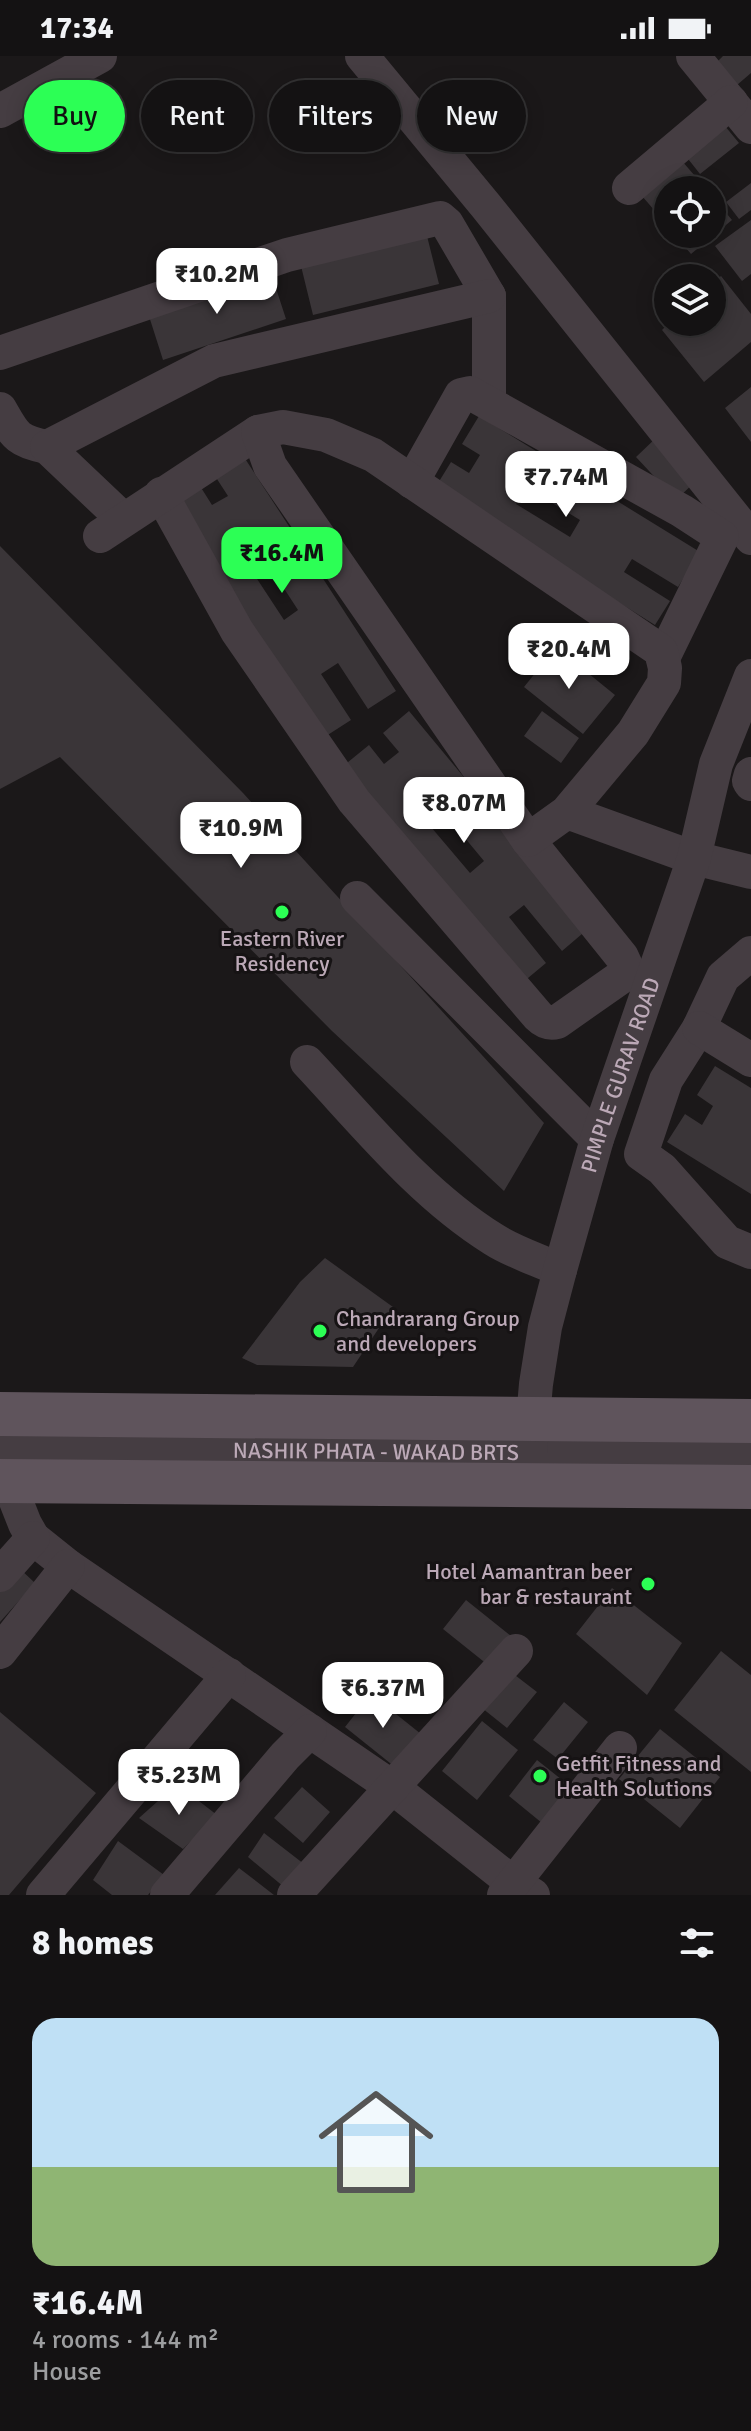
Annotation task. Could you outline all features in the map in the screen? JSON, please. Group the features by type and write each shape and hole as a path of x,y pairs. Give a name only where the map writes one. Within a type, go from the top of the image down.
{"main road":[{"path":"0,1414 531,1453 751,1487"},
{"path":"3,1470 531,1453 751,1421"}],"street":[{"path":"0,111 100,56"},
{"path":"362,56 751,538"},
{"path":"629,188 741,115 693,56"},
{"path":"0,353 287,255 440,218 447,224 489,296 489,402"},
{"path":"0,409 17,437 27,443 47,447 214,361 489,296"},
{"path":"412,482 461,395 470,393 682,511 722,537 663,658"},
{"path":"47,447 112,527 258,432 283,427 326,435 373,455 661,651 664,683 633,733 567,812 528,840"},
{"path":"161,494 237,631 354,801 538,1016 544,1021 557,1022 624,975 627,968 622,957 528,840 270,466 258,432"},
{"name":"PIMPLE GURAV ROAD","path":"531,1453 545,1327 597,1139 694,858 716,764 751,676"},
{"path":"751,774 751,784"},
{"path":"567,812 694,858 751,872"},
{"path":"357,898 597,1139"},
{"path":"751,953 723,977 699,1028 666,1080 641,1154 662,1169 727,1242 751,1252"},
{"path":"699,1028 751,1060"},
{"path":"307,1062 395,1157 447,1204 495,1240 560,1270"},
{"name":"NASHIK PHATA - WAKAD BRTS","path":"531,1453 751,1454"},
{"path":"3,1470 33,1538 68,1566 392,1787 517,1891 620,1748"},
{"path":"0,1575 33,1538"},
{"path":"0,1652 68,1566"},
{"path":"294,1895 516,1651"},
{"path":"43,1895 229,1675"},
{"path":"167,1895 285,1756 310,1731"}],"building":[{"path":"723,56 751,56 751,73 737,85 717,62"},
{"path":"720,120 739,143 700,174 681,150"},
{"path":"676,154 695,176 654,176 654,210 635,188"},
{"path":"751,183 751,210 739,219 726,202"},
{"path":"751,220 751,274 742,281 717,248 726,248 726,238"},
{"path":"427,236 439,284 313,315 301,266"},
{"path":"271,273 286,319 163,360 148,313"},
{"path":"726,282 751,314 751,342 704,382 667,336 726,336"},
{"path":"751,387 751,442 725,408"},
{"path":"479,416 700,552 678,587 632,559 624,572 670,601 655,625 435,488 451,462 469,473 480,455 462,444","holes":["526,487 580,520 570,537 516,504"]},
{"path":"658,436 699,478 676,500 636,457"},
{"path":"244,457 396,691 368,709 338,663 321,674 351,720 323,738 171,504 200,486 212,505 228,496 215,476","holes":["259,550 298,610 284,620 244,559"]},
{"name":"Eastern River Residency","path":"0,546 243,793 544,1123 504,1191 332,1031 60,757 0,789"},
{"path":"556,647 615,695 583,734 524,687"},
{"path":"409,711 589,928 562,951 524,905 509,917 546,963 522,983 342,767 369,745 384,764 399,752 383,733","holes":["435,802 484,861 470,873 420,814"]},
{"path":"542,711 579,738 561,763 524,736"},
{"path":"715,1066 751,1088 751,1194 667,1142 685,1114 702,1125 713,1106 697,1095"},
{"name":"Chandrarang Group and developers","path":"325,1258 393,1307 353,1367 257,1365 242,1358 300,1282"},
{"path":"19,1568 35,1583 0,1622 0,1588"},
{"path":"612,1588 682,1643 647,1695 576,1634"},
{"path":"466,1600 511,1636 488,1665 443,1629"},
{"path":"721,1651 751,1675 751,1772 674,1710"},
{"path":"511,1672 537,1692 507,1728 482,1708"},
{"path":"371,1694 421,1734 395,1767 345,1727"},
{"path":"564,1702 588,1722 558,1759 533,1740"},
{"path":"0,1712 96,1793 9,1895 0,1895"},
{"path":"482,1721 518,1750 477,1800 442,1771"},
{"path":"660,1729 720,1777 680,1828 619,1779"},
{"path":"537,1760 571,1787 542,1823 509,1796"},
{"path":"177,1784 217,1815 183,1849 139,1818"},
{"path":"302,1787 330,1812 303,1843 274,1818"},
{"path":"264,1833 304,1864 284,1887 248,1857"},
{"path":"118,1841 164,1875 148,1895 112,1895 93,1880"},
{"path":"239,1868 274,1895 215,1895"}],"place":[{"name":"Eastern River Residency","path":"282,912"},
{"name":"Chandrarang Group and developers","path":"320,1331"},
{"name":"Hotel Aamantran beer bar & restaurant","path":"648,1584"},
{"name":"Getfit Fitness and Health Solutions","path":"540,1776"}]}
